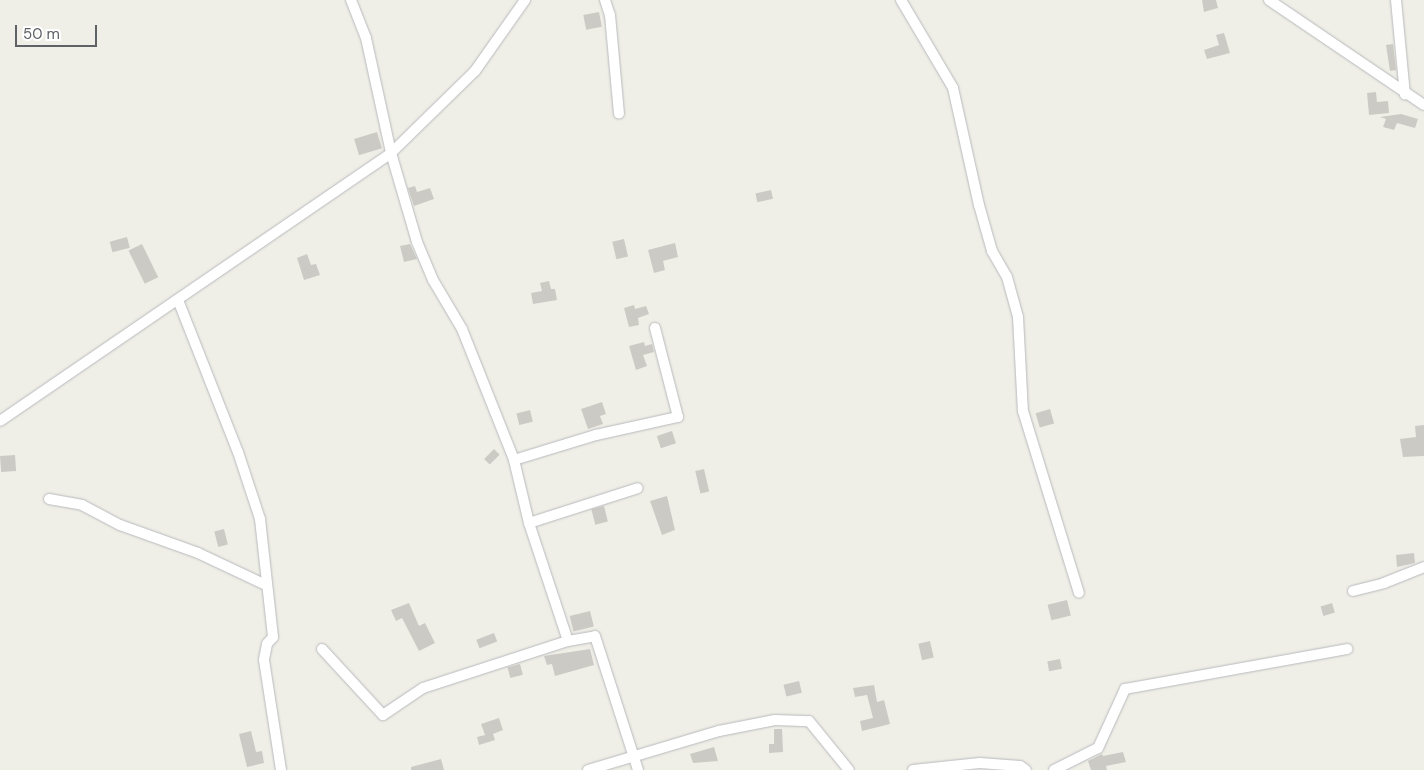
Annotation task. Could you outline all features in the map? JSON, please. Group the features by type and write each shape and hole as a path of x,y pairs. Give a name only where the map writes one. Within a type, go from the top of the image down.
{"street":[{"path":"351,0 366,38 391,153 417,242 433,280 462,329 514,460 529,523 568,642"},
{"path":"0,421 391,153 475,71 525,0"},
{"path":"604,0 610,15 619,114"},
{"path":"901,0 953,88 984,223 992,251 1007,277 1018,317 1023,411 1079,594"},
{"path":"1269,0 1405,95 1424,105"},
{"path":"1396,0 1405,95"},
{"path":"178,300 238,452 260,519 273,637 267,644 264,660 281,770"},
{"path":"514,460 596,435 678,417 655,328"},
{"path":"529,523 638,488"},
{"path":"49,499 82,505 120,525 198,553 266,585"},
{"path":"1353,591 1384,583 1424,567"},
{"path":"322,649 383,715 423,688 568,642 594,636 620,724 635,754 638,770"},
{"path":"1054,770 1098,748 1126,689 1347,649"},
{"path":"588,770 635,754 719,730 775,720 809,720 849,770"},
{"path":"913,770 980,763 1020,766 1026,770"}],"building":[{"path":"1202,0 1216,0 1218,8 1204,12"},
{"path":"599,12 602,27 586,30 583,15"},
{"path":"1224,33 1230,53 1207,59 1204,50 1219,45 1216,35"},
{"path":"1393,44 1396,70 1390,71 1386,45"},
{"path":"1376,92 1377,102 1388,101 1389,113 1369,115 1367,93"},
{"path":"1401,114 1418,119 1415,128 1397,123 1394,130 1383,127 1386,119 1380,117"},
{"path":"377,132 382,148 359,155 354,139"},
{"path":"415,186 417,192 430,188 434,199 414,206 408,188"},
{"path":"771,190 773,199 757,202 755,194"},
{"path":"127,237 130,248 112,252 110,242"},
{"path":"624,239 628,257 616,259 612,242"},
{"path":"675,243 678,257 663,261 665,270 654,273 648,250"},
{"path":"142,244 158,277 145,284 129,251"},
{"path":"410,244 417,259 404,262 400,246"},
{"path":"307,254 311,265 316,264 320,275 304,280 297,258"},
{"path":"549,281 551,289 555,289 557,300 533,304 531,293 542,291 540,283"},
{"path":"634,305 635,309 646,306 649,314 638,318 639,325 629,327 624,308"},
{"path":"644,342 645,346 652,344 654,352 643,355 647,366 636,370 629,346"},
{"path":"602,402 606,414 600,416 603,424 588,429 581,409"},
{"path":"1050,409 1054,423 1040,428 1036,413"},
{"path":"530,410 533,422 519,425 516,413"},
{"path":"1424,425 1424,456 1403,457 1400,439 1416,437 1415,426"},
{"path":"672,431 676,443 661,448 657,436"},
{"path":"494,449 500,455 490,465 484,459"},
{"path":"15,455 16,471 1,472 0,456"},
{"path":"704,469 709,491 700,493 695,471"},
{"path":"667,496 675,530 662,535 650,501"},
{"path":"604,506 608,522 595,525 591,509"},
{"path":"224,529 228,545 218,547 214,531"},
{"path":"1414,553 1415,563 1397,567 1396,555"},
{"path":"1067,600 1071,616 1051,620 1048,605"},
{"path":"409,603 419,626 425,623 435,643 419,651 402,618 396,621 391,610"},
{"path":"1332,603 1335,613 1323,616 1321,607"},
{"path":"590,611 594,627 573,632 570,616"},
{"path":"494,633 497,641 479,648 476,640"},
{"path":"930,641 934,658 922,660 918,644"},
{"path":"590,649 594,665 555,676 552,664 547,665 544,656"},
{"path":"1060,659 1062,669 1049,671 1047,661"},
{"path":"520,664 523,675 510,678 507,667"},
{"path":"799,681 802,693 786,697 783,685"},
{"path":"874,685 877,702 884,700 890,724 862,731 860,721 873,718 867,695 855,697 853,688"},
{"path":"499,718 503,730 493,734 495,740 479,745 477,737 485,735 481,724"},
{"path":"774,729 782,729 783,752 769,753 769,744 774,744"},
{"path":"251,731 256,752 262,751 264,763 247,767 239,734"},
{"path":"714,747 718,761 693,763 690,754"},
{"path":"1123,752 1126,762 1106,766 1107,770 1091,770 1088,761 1102,754 1103,756"},
{"path":"441,759 444,770 411,770 411,767"}]}
